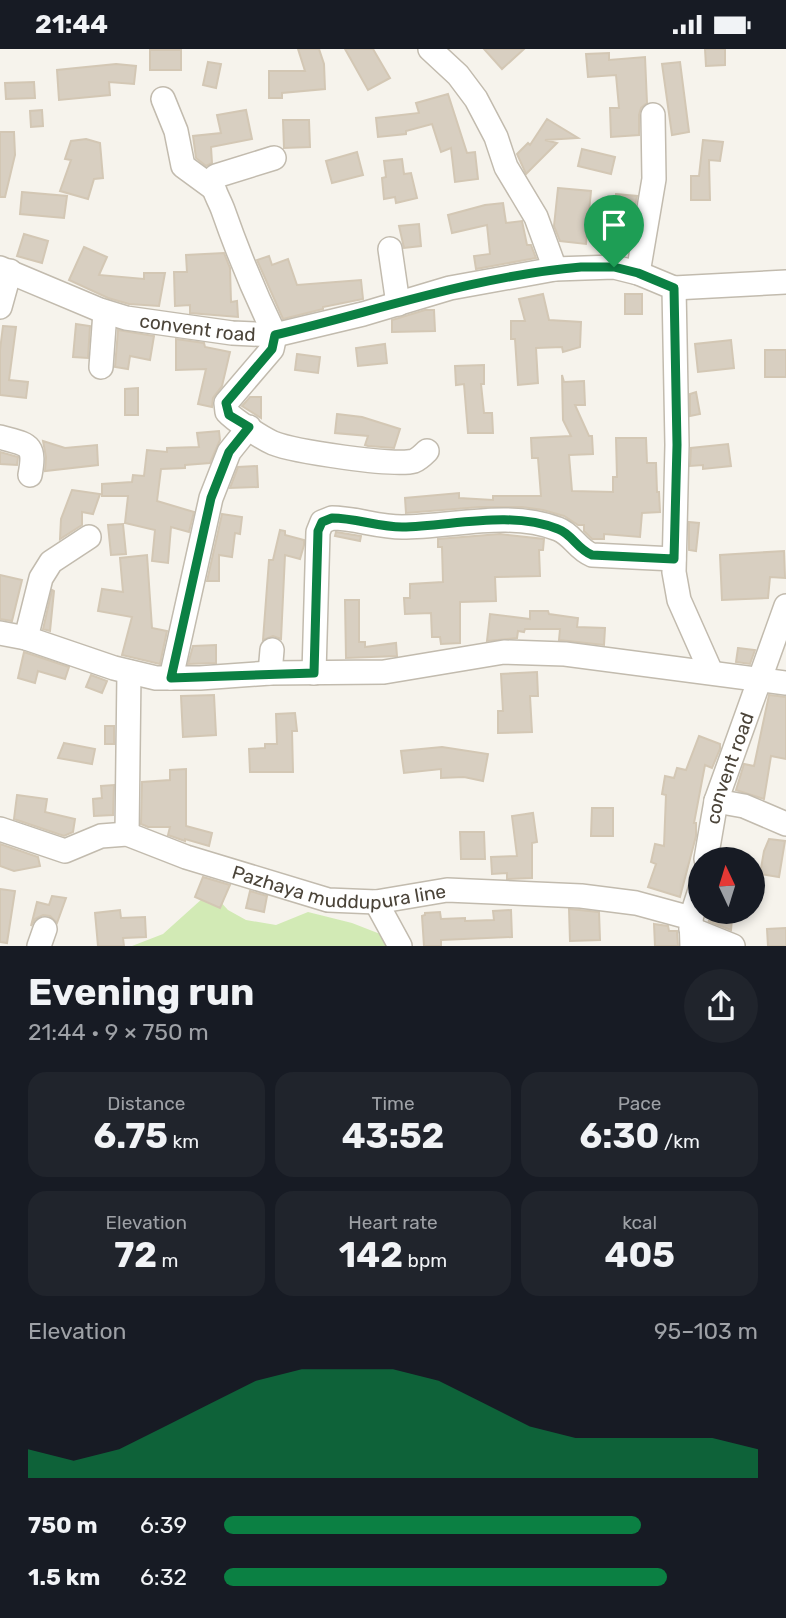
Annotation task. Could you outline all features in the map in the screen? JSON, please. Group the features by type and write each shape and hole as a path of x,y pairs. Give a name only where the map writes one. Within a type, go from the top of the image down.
{"street":[{"path":"430,49 458,75 476,99 496,137 506,167 536,217 555,269"},
{"path":"163,99 176,131 183,166 213,188"},
{"path":"638,273 654,179 653,115"},
{"path":"274,157 216,176 212,180 231,237 275,335 272,349 226,403 229,415 272,443 299,451 394,462 415,461 427,451"},
{"path":"390,249 398,304"},
{"name":"convent road","path":"5,269 105,312 149,323 275,335 450,288 555,269 614,267 638,273 674,288"},
{"path":"0,307 5,269"},
{"path":"710,672 679,600 674,572 677,445 674,288 786,282"},
{"path":"101,367 105,312"},
{"path":"171,678 211,498 229,452 249,427"},
{"path":"0,437 24,444 30,449 33,456 30,475"},
{"path":"314,673 318,531 322,522 332,518 400,527 456,521 528,521 559,529 569,535 582,551 592,555 674,559"},
{"path":"26,638 41,577 51,562 89,537"},
{"name":"convent road","path":"708,847 716,801 785,615"},
{"path":"0,633 26,638 76,657 156,678 384,672 504,652 565,654 786,683"},
{"path":"270,673 272,650"},
{"path":"127,834 129,672"},
{"path":"716,801 744,806 786,824"},
{"name":"Pazhaya muddupura line","path":"0,829 65,851 101,835 127,834 186,857 328,899 376,902 447,890 581,896 636,903 691,931 733,946"},
{"path":"376,902 400,946"}],"green space":[{"path":"203,898 217,898 228,910 246,920 276,925 308,912 352,923 411,946 132,946 163,934"}],"building":[{"path":"298,49 319,49 324,64 325,89 282,93 282,98 269,98 269,71 305,71"},
{"path":"345,49 373,49 390,78 368,90"},
{"path":"484,49 524,49 502,69"},
{"path":"705,49 725,49 725,65 706,66"},
{"path":"150,50 181,50 181,70 150,70"},
{"path":"609,53 609,60 645,57 647,103 641,108 639,115 639,135 611,137 610,108 619,108 616,75 588,77 586,54"},
{"path":"208,62 221,64 216,88 203,85"},
{"path":"680,62 689,132 672,135 662,64"},
{"path":"116,64 136,66 134,84 109,82 110,95 59,100 57,70"},
{"path":"34,82 35,98 6,99 5,83"},
{"path":"448,94 467,153 475,152 478,179 455,182 451,148 441,152 432,124 406,131 406,134 378,137 376,118 419,113 416,103"},
{"path":"42,110 43,126 31,127 30,111"},
{"path":"246,110 252,139 211,147 212,163 206,166 196,158 193,136 221,133 217,115"},
{"path":"547,119 578,138 545,140 557,143 526,174 517,154 528,143 530,145"},
{"path":"283,120 309,120 310,147 284,148"},
{"path":"0,132 14,132 15,155 5,197 0,197"},
{"path":"86,139 100,143 103,178 94,179 88,199 60,191 71,160 65,159 71,141"},
{"path":"703,140 723,142 720,161 709,160 710,200 691,200 691,176 699,176"},
{"path":"582,149 615,157 611,174 578,166"},
{"path":"357,152 363,175 332,183 326,161"},
{"path":"402,159 404,174 411,173 417,198 396,203 395,197 384,199 384,161"},
{"path":"558,188 591,191 586,244 560,241 554,226"},
{"path":"22,192 67,196 64,218 20,214"},
{"path":"616,194 637,196 634,211 615,210"},
{"path":"503,203 506,223 522,221 527,245 531,245 536,258 476,269 474,256 490,254 487,225 452,233 448,215"},
{"path":"419,224 421,246 404,248 399,226"},
{"path":"24,234 48,241 42,263 17,256"},
{"path":"84,247 107,257 99,275 144,279 144,273 165,273 159,306 129,304 108,298 69,280"},
{"path":"224,253 230,268 231,302 237,301 238,317 190,313 190,305 175,306 174,272 187,272 186,255"},
{"path":"269,256 272,265 288,259 297,285 361,280 363,299 283,319 257,260"},
{"path":"543,294 549,320 581,322 580,347 563,352 562,347 536,348 538,383 518,385 511,321 525,321 519,299"},
{"path":"625,294 642,294 642,314 625,314"},
{"path":"434,310 435,331 392,332 392,320"},
{"path":"76,324 90,326 88,358 73,357"},
{"path":"3,326 16,327 9,380 28,382 26,398 0,395"},
{"path":"118,330 154,336 150,360 130,356 128,369 115,367"},
{"path":"176,339 204,343 205,347 230,352 222,386 213,398 212,407 198,404 206,369 176,370"},
{"path":"731,340 734,368 698,372 695,344"},
{"path":"385,344 387,363 358,366 356,348"},
{"path":"765,350 786,350 786,377 765,377"},
{"path":"297,354 320,357 318,373 295,370"},
{"path":"484,365 484,384 481,384 484,413 492,413 493,433 468,433 464,384 456,385 455,366"},
{"path":"562,375 564,382 584,381 585,405 575,405 589,436 592,436 593,454 569,455 572,491 613,492 613,477 617,477 616,438 646,438 647,463 656,463 660,512 642,513 640,537 604,534 604,539 592,539 584,531 584,525 578,525 564,516 522,507 480,507 406,513 405,498 459,493 459,498 493,500 493,496 541,496 538,458 532,458 531,438 571,436 563,420"},
{"path":"138,388 138,415 125,415 125,389"},
{"path":"696,392 700,414 690,416 690,394"},
{"path":"250,397 261,397 261,418 242,406"},
{"path":"337,414 362,417 400,429 394,448 365,445 368,436 335,433"},
{"path":"219,431 220,440 210,463 161,469 157,501 194,512 189,532 171,527 168,563 152,561 155,530 125,523 128,496 102,496 102,484 132,482 133,475 144,476 147,450 167,452 167,448 199,447 197,433"},
{"path":"43,441 65,448 97,445 98,465 45,471"},
{"path":"728,444 731,466 703,469 703,465 690,466 691,448"},
{"path":"0,452 18,457 17,465 0,464"},
{"path":"257,466 258,487 230,488 238,467"},
{"path":"72,490 100,494 93,514 82,512 82,525 60,539 61,519"},
{"path":"222,514 242,517 240,534 235,533 232,557 219,555 219,581 207,581"},
{"path":"689,522 699,523 696,551 689,550"},
{"path":"123,524 126,554 111,555 108,525"},
{"path":"280,530 285,531 285,535 304,540 304,545 300,559 285,555 281,639 273,636 263,640 269,560 273,560"},
{"path":"336,532 361,536 360,541 335,536"},
{"path":"500,534 544,539 543,550 539,550 540,576 495,577 496,601 460,602 460,643 441,644 440,637 432,637 431,613 405,614 404,598 410,598 410,584 443,582 442,547 438,547 438,539"},
{"path":"784,551 785,578 770,577 768,598 722,600 720,555"},
{"path":"147,555 152,628 167,631 160,664 122,655 132,617 98,611 102,589 123,592 120,558"},
{"path":"0,575 22,580 12,621 0,619"},
{"path":"52,590 54,591 50,631 43,629"},
{"path":"345,600 359,600 359,642 365,642 365,647 396,643 397,656 346,658"},
{"path":"530,611 548,611 549,614 578,618 577,627 605,628 604,645 559,640 560,629 525,629 524,632 518,631 517,638 487,641 490,614 530,619"},
{"path":"216,645 216,663 188,664 193,646"},
{"path":"738,648 755,650 750,664 736,662"},
{"path":"24,652 69,667 65,679 38,671 35,683 18,678"},
{"path":"537,672 538,696 530,696 532,732 498,733 498,711 503,711 501,674"},
{"path":"91,675 107,681 102,693 86,687"},
{"path":"214,695 216,735 183,737 181,696"},
{"path":"769,695 786,697 786,759 771,756 764,799 736,790 744,764 754,766"},
{"path":"295,713 297,731 292,731 293,772 250,772 249,749 265,748 265,744 277,744 276,714"},
{"path":"105,726 114,726 114,744 105,744"},
{"path":"699,736 720,744 712,768 705,765 694,823 696,836 693,847 688,847 688,866 680,897 648,887 656,864 651,862 655,844 664,846 666,795 662,794 665,776 674,778 677,768 686,770"},
{"path":"64,743 95,749 92,764 58,758"},
{"path":"442,747 488,754 483,781 464,777 441,778 441,769 404,773 401,751"},
{"path":"186,769 186,826 212,833 209,846 168,835 170,827 148,827 141,824 142,782 170,780 170,770"},
{"path":"114,785 113,815 94,816 93,799 102,798 101,786"},
{"path":"17,795 47,799 45,812 75,819 73,832 64,836 14,819"},
{"path":"592,808 613,808 613,836 591,836"},
{"path":"533,813 537,842 532,843 532,878 507,879 507,873 492,874 491,857 517,856 512,816"},
{"path":"460,832 484,832 485,859 461,859"},
{"path":"769,839 785,841 779,877 765,875 765,849"},
{"path":"0,844 38,857 40,866 14,871 0,866"},
{"path":"203,877 230,885 220,908 195,897"},
{"path":"0,889 15,891 7,943 0,942"},
{"path":"250,891 267,896 264,912 246,908"},
{"path":"52,896 66,898 57,923 50,916 43,915 35,919 31,926 37,902 49,905"},
{"path":"569,909 599,912 600,940 570,941"},
{"path":"120,910 121,918 145,917 146,937 123,938 124,946 98,946 95,913"},
{"path":"511,910 512,937 441,940 441,946 424,946 422,916 425,913 440,912 441,919 494,920 493,911"},
{"path":"654,924 668,926 669,931 677,931 678,946 655,946"},
{"path":"716,924 732,924 731,930"},
{"path":"786,928 786,946 768,946 767,929"}],"route":[{"path":"614,267 638,273 674,288 677,445 674,559 592,555 582,551 569,535 559,529 528,521 456,521 400,527 332,518 322,522 318,531 314,673 171,678 211,498 229,452 249,427 229,415 226,403 272,349 275,335 363,314 450,288 555,269 614,267"}]}
